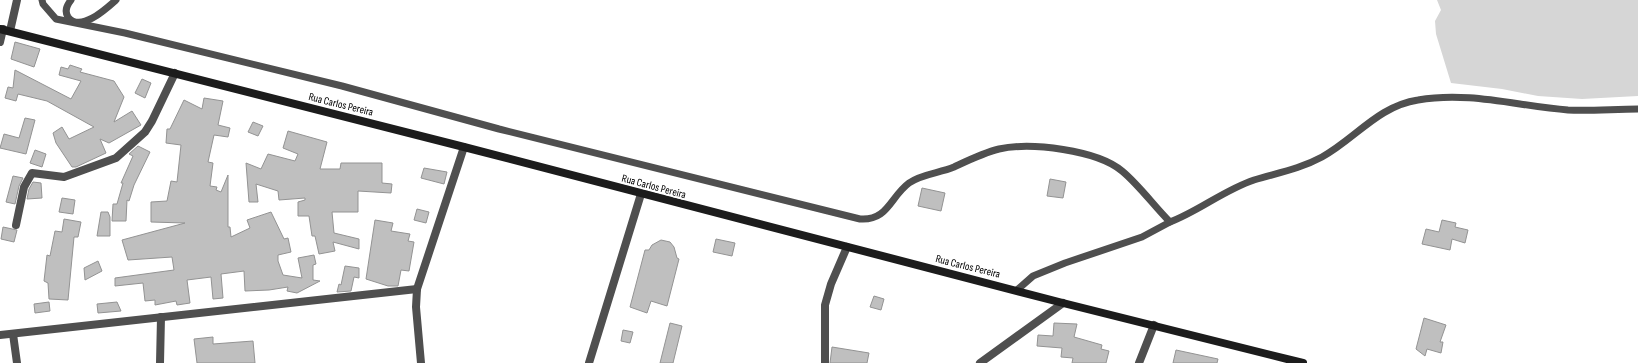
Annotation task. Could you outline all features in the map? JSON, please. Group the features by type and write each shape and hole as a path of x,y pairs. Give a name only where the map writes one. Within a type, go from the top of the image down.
{"main road":[{"name":"Rua Carlos Pereira","path":"4,30 464,147 1063,303 1303,363"}],"street":[{"path":"0,42 17,0"},
{"path":"16,225 24,187 32,173 64,177 116,158 145,132 152,121 175,73"},
{"path":"421,363 416,307 417,289 464,147"},
{"path":"589,363 641,194"},
{"path":"825,363 825,305 831,284 847,247"},
{"path":"0,335 417,289"},
{"path":"980,363 1063,303"},
{"path":"160,363 161,317"},
{"path":"1139,363 1154,325"},
{"path":"13,334 17,363"}],"lane":[{"path":"42,0 43,4 56,19 125,33 342,86 499,129 860,219 870,220 878,216 890,206 897,194 909,183 924,176 948,169 981,155 1001,149 1030,148 1058,149 1086,154 1105,161 1122,171 1170,222"},
{"path":"71,0 66,8 67,15 72,21 81,23 93,17 116,0"},
{"path":"1017,290 1033,276 1065,263 1142,237 1170,222 1185,217 1228,192 1253,180 1306,165 1336,148 1378,115 1416,100 1451,96 1569,110 1638,109"}],"shaded area":[{"path":"1437,0 1638,0 1638,96 1582,99 1538,96 1502,89 1451,83 1436,34 1435,21 1441,10"}],"building":[{"path":"15,42 40,49 34,67 11,59"},
{"path":"70,65 82,69 80,72 114,81 124,97 114,122 132,111 141,125 109,143 100,139 106,153 76,167 72,167 56,143 53,133 62,127 69,139 94,127 47,101 18,94 16,101 5,98 8,87 13,88 15,70 71,99 81,81 59,75 61,67 68,69"},
{"path":"142,79 151,83 145,98 135,93"},
{"path":"204,98 223,101 218,125 230,128 228,137 214,135 208,162 213,163 210,186 217,187 216,190 221,192 228,175 228,227 230,227 231,237 250,228 247,220 271,212 284,239 288,238 291,252 278,255 278,261 283,275 302,278 298,258 314,255 316,264 313,265 313,280 320,281 297,293 287,291 288,287 269,290 245,291 244,271 221,274 223,298 213,299 211,277 187,280 190,303 177,305 176,301 155,305 155,300 145,301 143,283 115,286 115,278 174,270 172,257 128,260 122,240 185,223 151,222 151,202 167,201 171,181 177,182 181,145 166,143 167,129 170,129 184,100 202,109"},
{"path":"25,118 35,120 26,154 0,148 4,134 19,138"},
{"path":"253,122 263,126 258,136 248,132"},
{"path":"288,131 327,142 320,169 340,169 341,163 382,163 382,183 392,184 391,193 358,191 358,212 332,212 334,233 359,239 359,249 333,242 335,251 319,254 315,236 312,236 309,216 298,216 298,202 305,200 305,198 279,200 278,191 256,184 258,202 249,202 246,163 261,169 268,154 295,161 298,154 283,148"},
{"path":"138,146 150,152 134,185 129,201 127,200 126,221 112,221 113,204 117,204 123,183 121,183 133,156 129,154"},
{"path":"35,150 46,154 42,167 30,163"},
{"path":"424,168 447,172 444,184 421,178"},
{"path":"13,176 23,178 19,186 15,204 6,202"},
{"path":"1050,179 1066,182 1063,198 1047,196"},
{"path":"33,182 41,183 42,198 27,199 29,189"},
{"path":"922,188 945,193 941,211 918,206"},
{"path":"62,198 75,200 73,214 59,212"},
{"path":"417,209 429,212 426,223 414,220"},
{"path":"101,212 108,212 110,217 110,236 97,236"},
{"path":"64,219 81,222 78,237 74,237 68,300 49,299 48,283 44,281 47,255 50,256 55,231 62,232"},
{"path":"375,220 393,223 391,231 410,234 408,241 414,242 409,271 401,270 398,286 388,286 366,279"},
{"path":"1442,220 1456,223 1455,227 1468,230 1465,243 1452,239 1450,250 1422,244 1426,229 1439,232"},
{"path":"3,227 17,230 14,242 1,239"},
{"path":"716,239 735,243 732,256 713,252"},
{"path":"661,240 670,242 674,247 677,258 679,259 667,306 651,301 647,313 630,307 645,250 649,250 652,245"},
{"path":"98,261 102,271 85,280 84,268"},
{"path":"345,266 359,268 359,278 354,277 351,291 337,292 339,284 341,285"},
{"path":"874,296 884,299 881,310 870,307"},
{"path":"49,302 50,311 35,313 34,304"},
{"path":"117,302 121,311 98,313 97,304"},
{"path":"1424,318 1446,325 1440,342 1443,342 1441,353 1427,349 1425,356 1416,349"},
{"path":"670,323 682,326 673,363 660,363"},
{"path":"1054,323 1077,324 1074,337 1102,345 1101,349 1109,351 1106,363 1072,363 1073,358 1061,357 1062,348 1037,346 1038,335 1053,336"},
{"path":"623,330 633,332 630,343 621,341"},
{"path":"213,337 213,344 253,341 255,363 197,363 194,339"},
{"path":"832,347 869,353 867,363 830,363"},
{"path":"1176,350 1218,359 1217,363 1173,363"}]}
